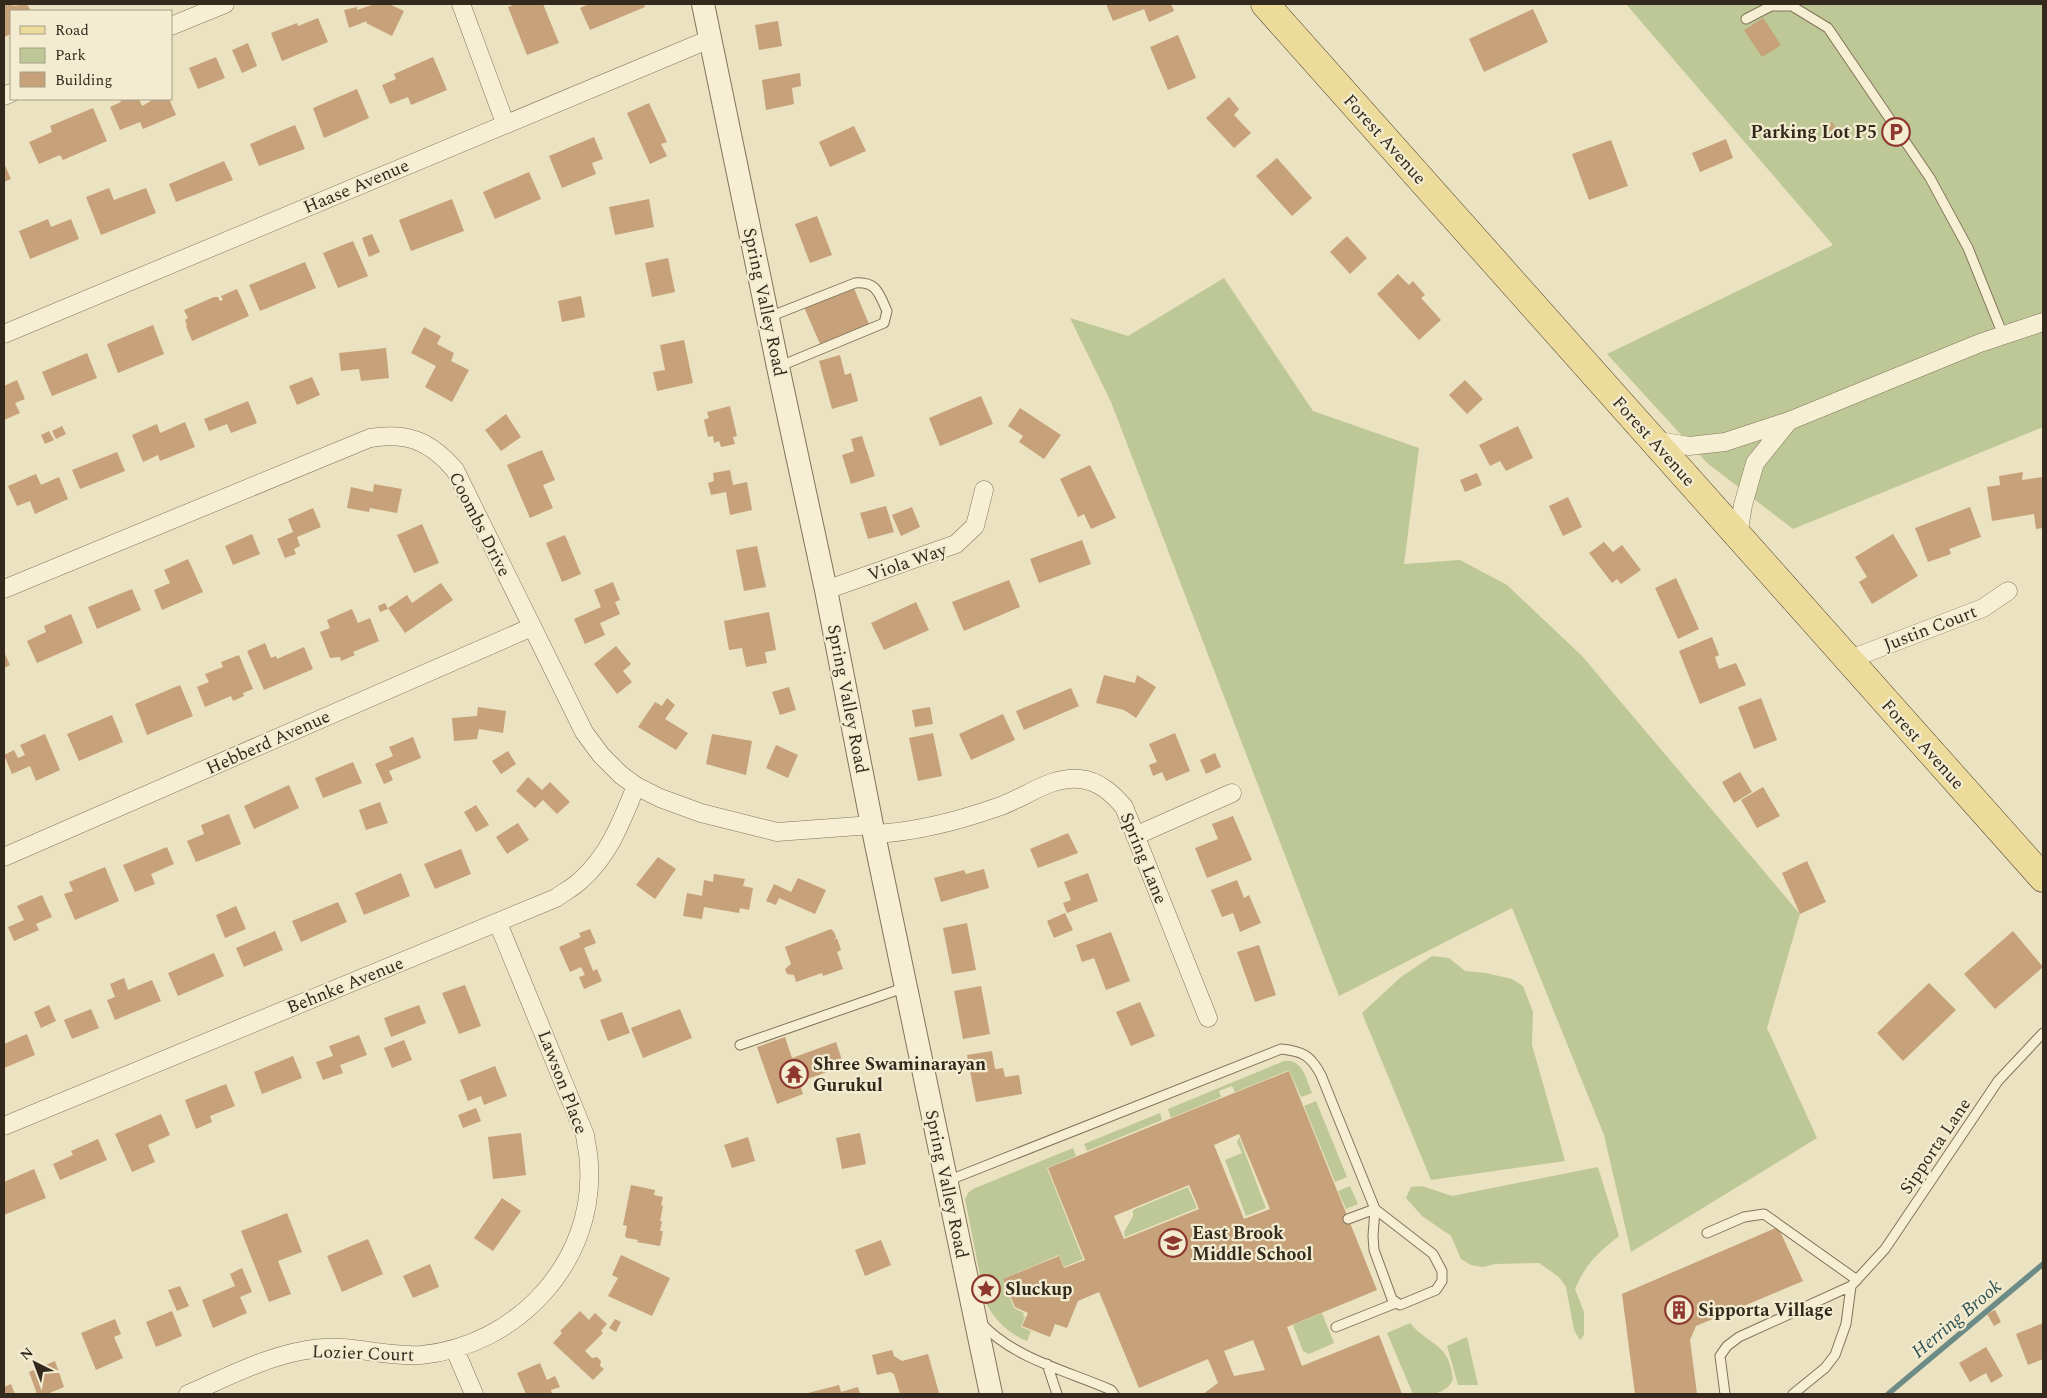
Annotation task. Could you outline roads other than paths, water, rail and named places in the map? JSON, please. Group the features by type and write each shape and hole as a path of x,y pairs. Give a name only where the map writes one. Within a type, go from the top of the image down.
{"main road":[{"name":"Forest Avenue","path":"1265,4 2043,878"}],"street":[{"path":"172,26 225,4"},
{"path":"461,4 506,123"},
{"name":"Spring Valley Road","path":"703,4 826,590 873,830 991,1394"},
{"name":"Haase Avenue","path":"4,334 710,39"},
{"path":"1653,440 1689,446 1726,442 1789,421 2004,335 2043,322"},
{"path":"1738,536 1743,505 1755,464 1789,421"},
{"name":"Coombs Drive","path":"4,589 370,438 388,435 408,437 427,444 442,455 455,470 584,732 601,755 621,775 636,786 660,798 701,813 777,832 873,830"},
{"name":"Viola Way","path":"826,590 956,544 975,526 984,490"},
{"name":"Justin Court","path":"1848,660 1983,608 2008,591"},
{"name":"Hebberd Avenue","path":"4,857 532,627"},
{"name":"Spring Lane","path":"873,830 900,833 937,824 999,807 1053,783 1068,779 1082,779 1098,784 1112,793 1124,807 1208,1018"},
{"name":"Behnke Avenue","path":"4,1126 556,898 580,881 598,863 615,838 636,786"},
{"path":"1135,836 1232,793"},
{"name":"Lawson Place","path":"455,1350 484,1339 510,1324 530,1308 552,1283 569,1255 580,1227 587,1198 590,1165 585,1135 498,923"},
{"name":"Lozier Court","path":"188,1394 276,1358 300,1351 328,1348 418,1355 455,1350"},
{"path":"455,1350 474,1394"}],"lane":[{"path":"1746,19 1771,6 1792,6 1828,28 1930,178 1968,248 2004,335"},
{"path":"768,318 854,283 862,282 872,285 876,289 887,311 884,323 778,367"},
{"path":"740,1046 906,987"},
{"name":"Sipporta Lane","path":"1854,1283 1886,1249 1998,1081 2043,1033"},
{"path":"947,1181 1281,1049 1304,1054 1315,1063 1376,1209 1373,1236 1374,1250 1392,1298 1396,1303"},
{"path":"1348,1219 1376,1209"},
{"path":"1336,1327 1396,1303 1400,1305 1436,1290 1442,1281 1442,1271 1433,1254 1376,1209"},
{"path":"1707,1233 1744,1217 1764,1214 1854,1283"},
{"path":"1725,1394 1720,1356 1727,1346 1739,1337 1854,1283"},
{"path":"1793,1394 1825,1368 1835,1355 1846,1324 1854,1283"},
{"path":"975,1316 986,1328 1005,1343 1035,1360 1111,1390 1114,1394"},
{"path":"1047,1364 1057,1394"}],"waterway":[{"name":"Herring Brook","path":"1888,1394 2043,1264"}],"place":[{"name":"Parking Lot P5","path":"1896,132"},
{"name":"Shree Swaminarayan Gurukul","path":"794,1074"},
{"name":"East Brook Middle School","path":"1173,1243"},
{"name":"Sluckup","path":"986,1289"},
{"name":"Sipporta Village","path":"1679,1310"}]}
